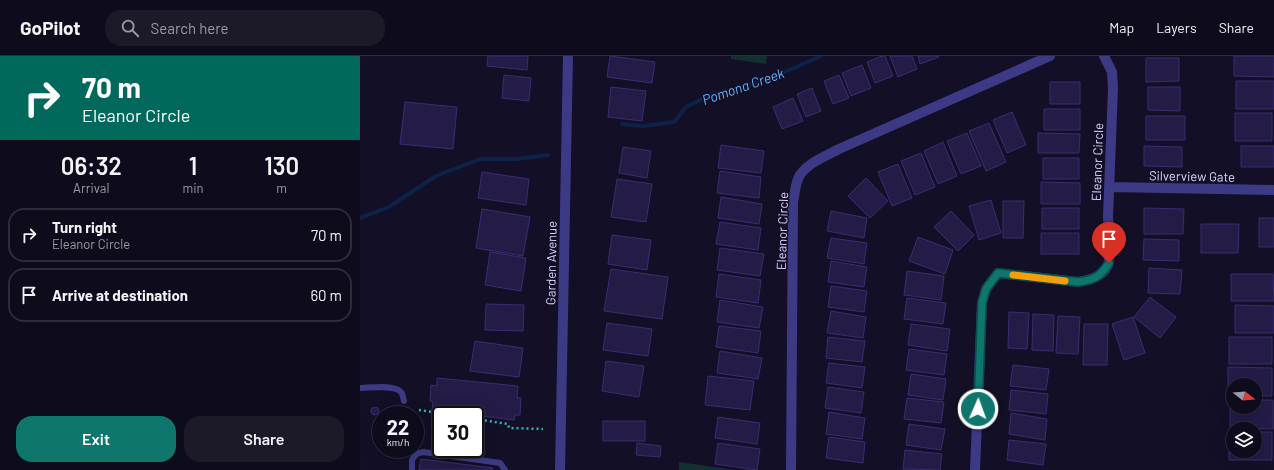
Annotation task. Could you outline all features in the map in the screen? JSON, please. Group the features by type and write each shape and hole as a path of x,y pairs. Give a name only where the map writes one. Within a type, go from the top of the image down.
{"street":[{"name":"Garden Avenue","path":"560,470 568,56"},
{"name":"Eleanor Circle","path":"791,470 793,202 800,176 810,166 839,149 1050,56"},
{"name":"Eleanor Circle","path":"975,470 982,303 986,289 998,273 1072,282 1088,281 1098,277 1109,263 1108,252 1110,233 1108,217 1113,88 1112,72 1104,56"},
{"name":"Silverview Gate","path":"1109,187 1274,190"}],"lane":[{"path":"360,388 397,388 402,393 404,401"},
{"path":"412,470 412,460 416,454 423,452 500,463 505,470"}],"path":[{"path":"484,420 508,424 509,428 543,429"}],"green space":[{"path":"731,56 767,56 766,64 731,59"},
{"path":"679,462 736,470 679,470"}],"building":[{"path":"488,56 528,56 527,70 487,66"},
{"path":"610,56 655,62 652,83 607,77"},
{"path":"885,56 893,76 875,83 867,62"},
{"path":"890,56 912,56 917,69 898,77"},
{"path":"918,56 938,56 939,57 920,64"},
{"path":"1234,56 1274,56 1274,77 1234,76"},
{"path":"1146,58 1179,58 1179,81 1146,82"},
{"path":"862,65 871,88 851,96 842,73"},
{"path":"504,75 531,78 529,101 502,98"},
{"path":"839,75 849,98 833,104 824,81"},
{"path":"1236,81 1274,81 1274,109 1236,109"},
{"path":"1050,82 1080,82 1080,104 1050,104"},
{"path":"611,87 646,91 642,121 608,117"},
{"path":"1148,87 1180,87 1180,111 1148,110"},
{"path":"812,88 821,111 806,117 797,94"},
{"path":"793,98 803,121 782,129 773,107"},
{"path":"405,102 457,107 453,149 400,144"},
{"path":"1044,109 1080,109 1080,130 1044,130"},
{"path":"1012,112 1026,145 1007,153 993,120"},
{"path":"1235,113 1272,113 1272,141 1235,141"},
{"path":"1146,116 1185,116 1185,140 1146,140"},
{"path":"989,123 1006,162 986,171 969,131"},
{"path":"967,133 981,166 961,174 947,141"},
{"path":"1038,133 1080,134 1079,153 1038,153"},
{"path":"943,142 957,176 938,184 924,151"},
{"path":"721,145 764,151 761,173 718,168"},
{"path":"1144,146 1182,147 1182,167 1144,166"},
{"path":"1241,146 1274,146 1274,167 1241,167"},
{"path":"623,147 651,151 647,178 619,173"},
{"path":"921,153 935,187 915,195 901,161"},
{"path":"1043,158 1079,158 1079,179 1043,179"},
{"path":"898,164 912,198 892,206 878,172"},
{"path":"720,171 761,177 759,198 717,193"},
{"path":"482,172 529,179 526,205 478,198"},
{"path":"866,178 888,201 870,218 848,196"},
{"path":"617,179 652,184 646,222 611,217"},
{"path":"1041,182 1080,183 1080,204 1041,204"},
{"path":"721,197 762,204 759,224 718,218"},
{"path":"991,200 1001,233 979,240 969,206"},
{"path":"1003,201 1024,201 1023,238 1003,238"},
{"path":"1042,208 1079,208 1079,229 1042,229"},
{"path":"1144,208 1184,209 1183,234 1144,234"},
{"path":"482,209 530,217 523,256 476,248"},
{"path":"831,211 867,218 864,238 827,231"},
{"path":"951,211 974,235 958,251 934,227"},
{"path":"1259,218 1274,218 1274,247 1259,247"},
{"path":"720,222 761,228 758,250 716,244"},
{"path":"1201,224 1239,224 1238,253 1201,253"},
{"path":"1041,233 1079,233 1079,254 1041,254"},
{"path":"612,235 651,240 647,270 608,264"},
{"path":"918,237 953,250 945,274 909,261"},
{"path":"831,238 867,243 864,264 827,258"},
{"path":"1144,239 1179,240 1179,261 1143,260"},
{"path":"720,248 764,254 760,276 717,270"},
{"path":"490,252 526,258 521,291 485,285"},
{"path":"831,261 867,267 864,287 828,282"},
{"path":"1149,268 1182,270 1180,294 1148,293"},
{"path":"611,269 668,277 662,319 604,311"},
{"path":"907,271 944,276 941,300 904,295"},
{"path":"719,274 761,280 758,303 716,297"},
{"path":"1231,274 1273,274 1274,301 1231,301"},
{"path":"831,286 867,291 864,312 828,307"},
{"path":"1150,297 1176,317 1160,338 1134,317"},
{"path":"907,298 946,303 943,324 904,319"},
{"path":"720,300 763,307 759,328 717,322"},
{"path":"486,304 524,305 523,331 485,330"},
{"path":"1235,305 1274,306 1274,333 1235,333"},
{"path":"831,311 866,317 863,338 827,333"},
{"path":"1009,312 1029,313 1027,349 1008,348"},
{"path":"1033,314 1054,315 1053,351 1032,350"},
{"path":"1058,316 1080,317 1078,354 1056,353"},
{"path":"1133,317 1145,353 1124,360 1112,324"},
{"path":"607,323 652,329 648,356 603,350"},
{"path":"911,324 950,329 947,351 908,345"},
{"path":"1084,324 1108,324 1107,365 1083,365"},
{"path":"719,326 761,331 758,353 716,347"},
{"path":"828,337 865,341 862,362 826,358"},
{"path":"1229,337 1272,337 1272,364 1229,364"},
{"path":"475,341 523,348 519,377 470,371"},
{"path":"909,349 947,354 944,375 906,370"},
{"path":"720,351 762,358 758,379 717,373"},
{"path":"606,361 644,366 639,397 602,391"},
{"path":"829,363 865,367 862,388 826,383"},
{"path":"1013,365 1049,369 1046,390 1010,386"},
{"path":"1228,367 1272,368 1272,396 1262,396 1262,378 1228,378"},
{"path":"911,374 946,379 943,400 908,395"},
{"path":"708,376 754,381 750,410 705,405"},
{"path":"437,378 518,386 517,398 521,398 520,415 515,415 514,420 484,416 484,406 432,406 433,402 430,401 431,385 437,386"},
{"path":"828,387 864,392 861,413 825,408"},
{"path":"1011,390 1048,394 1046,414 1009,410"},
{"path":"907,398 944,402 941,423 904,419"},
{"path":"1262,400 1273,400 1273,429 1262,429 1262,422 1230,422 1230,414 1262,414"},
{"path":"829,412 865,418 862,439 826,434"},
{"path":"1011,413 1047,419 1045,440 1009,434"},
{"path":"718,417 760,423 757,444 715,438"},
{"path":"603,421 645,421 645,441 603,441"},
{"path":"909,424 945,429 941,450 906,445"},
{"path":"1262,432 1272,432 1272,460 1229,460 1229,458 1262,458"},
{"path":"829,437 865,442 863,463 826,458"},
{"path":"1009,440 1046,444 1043,465 1007,460"},
{"path":"637,443 661,446 660,457 636,455"},
{"path":"718,443 760,449 757,470 715,464"},
{"path":"905,450 942,454 940,470 903,469"},
{"path":"421,459 493,468 492,470 419,470"}],"waterway":[{"name":"Pomona Creek","path":"622,124 643,126 674,122 686,107 710,95 752,84 780,74 821,56"},
{"name":"Pomona Creek","path":"360,218 389,207 436,176 480,159 517,159 548,155"}],"slow traffic":[{"path":"1013,275 1065,281"}],"route":[{"path":"978,409 982,303 986,289 998,273 1078,282 1088,281 1098,277 1109,263"}]}
